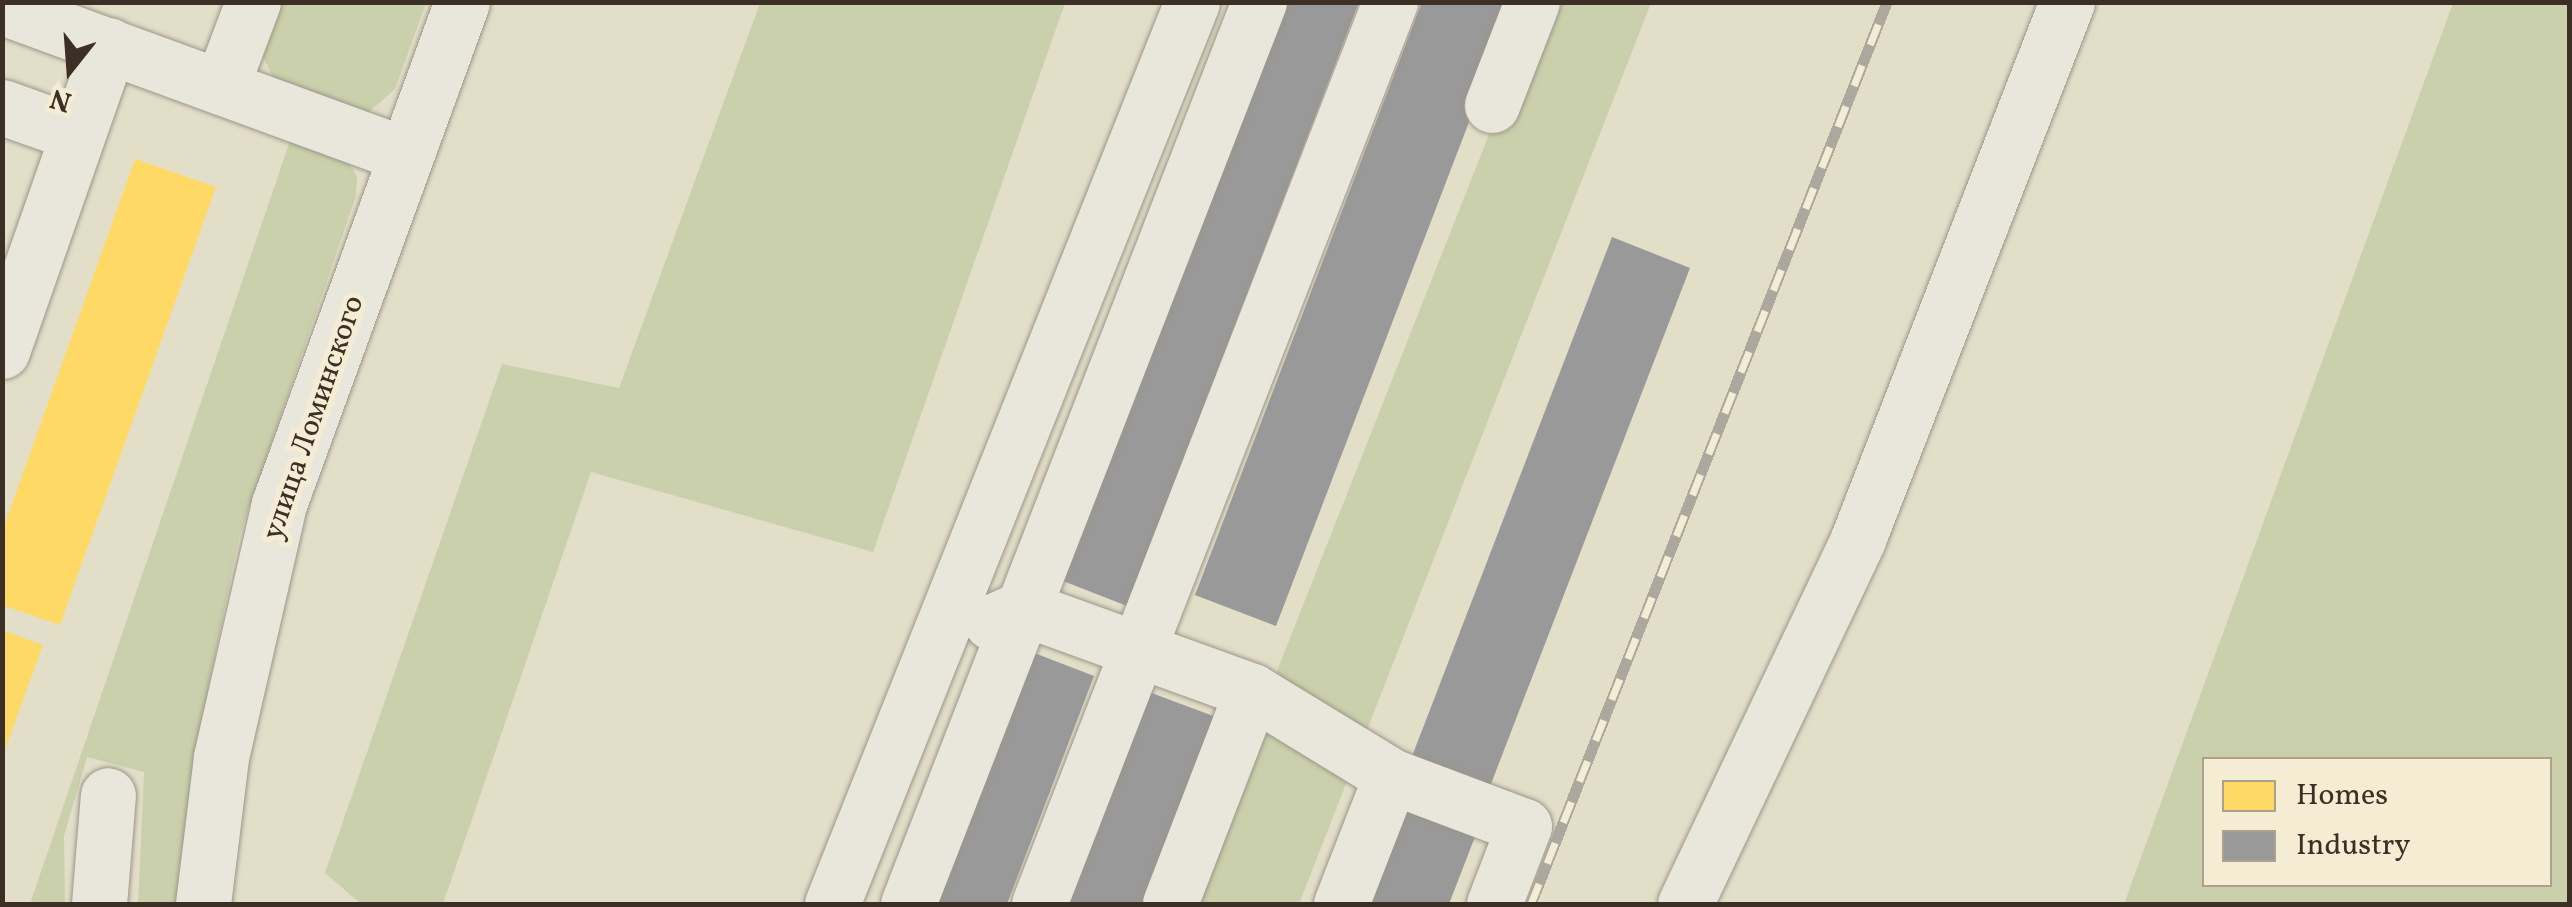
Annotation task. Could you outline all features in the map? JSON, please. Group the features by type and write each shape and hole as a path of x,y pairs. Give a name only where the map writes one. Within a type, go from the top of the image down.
{"street":[{"path":"222,87 253,2"},
{"name":"улица Ломинского","path":"203,904 221,757 278,504 462,2"},
{"path":"832,904 1192,2"},
{"path":"908,904 1259,2"},
{"path":"1039,904 1390,2"},
{"path":"1492,105 1532,2"},
{"path":"1686,904 1858,538 2067,2"},
{"path":"6,6 406,155"},
{"path":"2,351 14,281 109,45"},
{"path":"2,106 75,133"},
{"path":"934,646 1023,608 1252,691 1391,776 1524,826 1494,904"},
{"path":"1170,904 1252,691"},
{"path":"888,768 954,787"},
{"path":"1341,904 1391,776"},
{"path":"99,904 108,795"}],"green space":[{"path":"281,3 426,3 395,89 369,112 277,86 262,54"},
{"path":"760,3 1065,3 873,552 591,472 443,904 361,904 325,873 502,364 619,388"},
{"path":"1541,3 1651,3 1299,904 1185,904"},
{"path":"2453,3 2569,3 2569,904 2124,904"},
{"path":"293,132 347,159 357,177 356,196 239,537 194,758 176,904 138,904 144,772 87,757 64,836 65,904 30,904"}],"building: Homes":[{"path":"135,159 216,187 60,625 2,605 2,532"},
{"path":"2,630 43,645 3,755 2,755"}],"building: Industry":[{"path":"1280,2 1359,2 1127,606 1058,579"},
{"path":"1422,2 1515,2 1276,626 1195,595"},
{"path":"1612,237 1690,268 1489,789 1411,759"},
{"path":"1024,649 1094,676 1007,904 925,904"},
{"path":"1149,692 1224,720 1154,904 1067,904"},
{"path":"1404,801 1478,829 1449,904 1364,904"}],"railway":[{"path":"1531,904 1887,2"}]}
